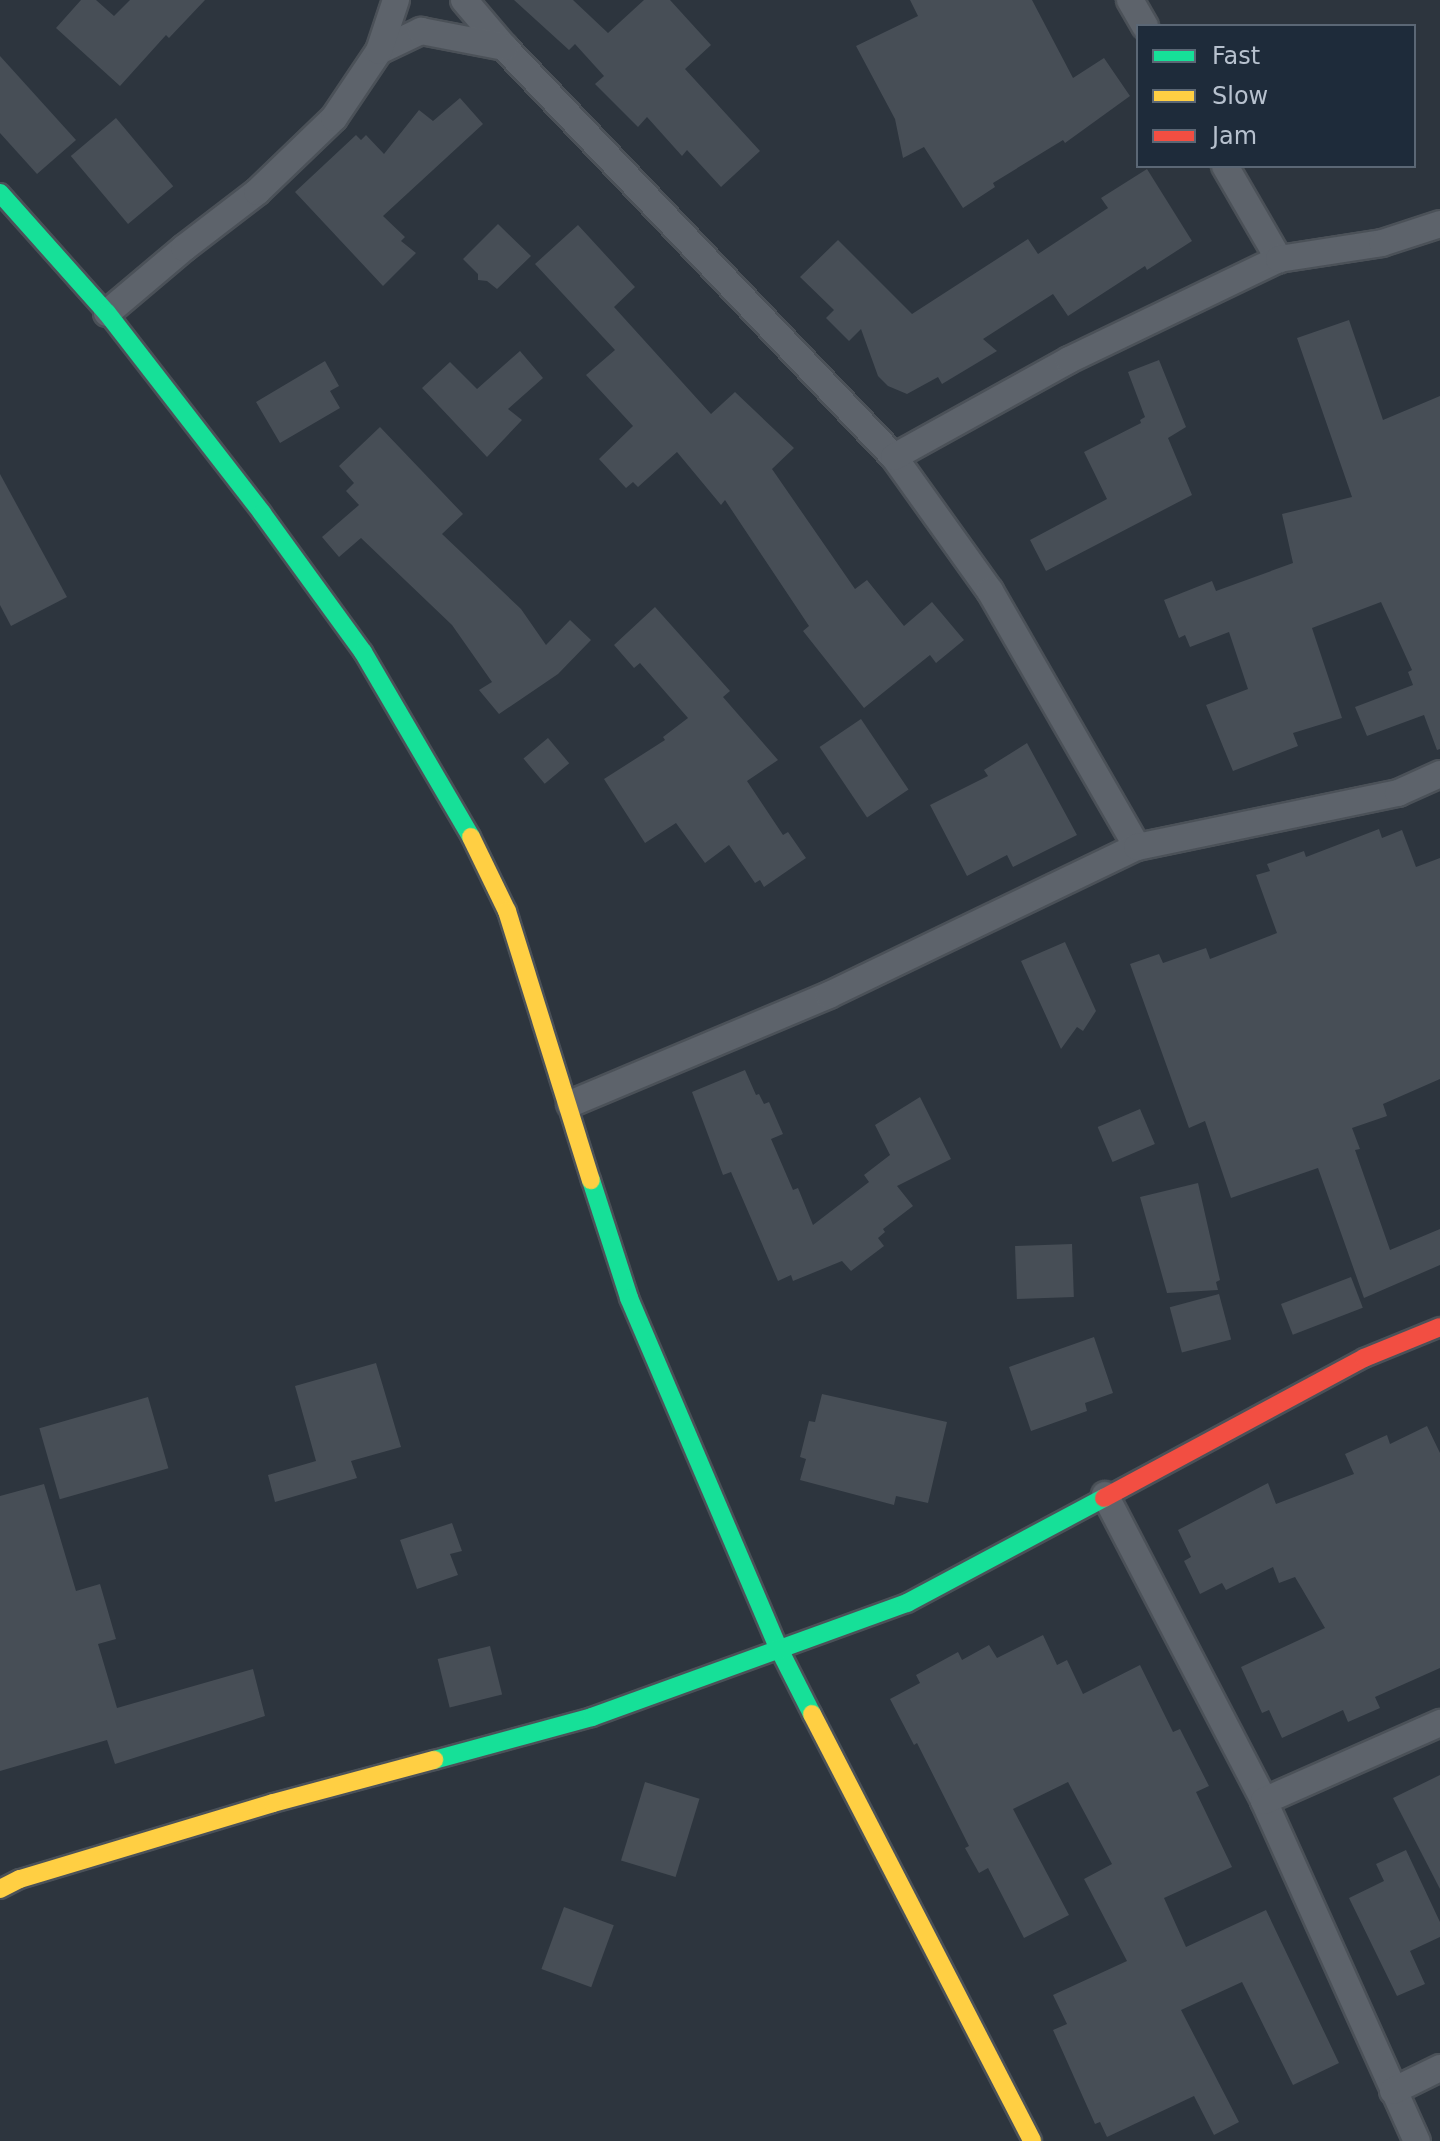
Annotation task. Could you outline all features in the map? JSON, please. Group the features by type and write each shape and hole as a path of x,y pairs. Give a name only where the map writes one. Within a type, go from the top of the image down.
{"street":[{"path":"107,313 257,192 334,118 379,51 396,0"},
{"path":"464,0 504,47 894,457 990,591 1137,847"},
{"path":"1130,0 1144,24"},
{"path":"379,51 421,31 504,47"},
{"path":"1226,168 1279,259"},
{"path":"5,211 107,313 363,652 432,762 507,911 629,1298 779,1649 1032,2141"},
{"path":"894,457 1069,360 1279,259 1382,243 1440,224"},
{"path":"570,1104 829,995 1137,847 1398,793 1440,774"},
{"path":"0,1889 20,1879 273,1803 592,1717 907,1603 1364,1358 1440,1327"},
{"path":"1105,1495 1264,1801 1417,2141"},
{"path":"1264,1801 1440,1723"},
{"path":"1393,2091 1440,2068"}],"building":[{"path":"81,0 96,0 114,16 130,0 205,0 169,38 166,35 120,86 56,28"},
{"path":"514,0 573,0 608,33 644,0 670,0 711,45 685,69 760,151 721,187 687,150 682,156 647,117 638,127 595,84 604,76 575,44 569,50"},
{"path":"910,0 1032,0 1073,78 1104,58 1130,96 1065,143 1063,140 993,183 995,187 963,208 924,147 903,158 895,119 856,46 918,16"},
{"path":"0,56 76,140 37,174 0,133"},
{"path":"460,98 483,124 383,216 405,237 401,241 416,253 383,286 295,192 356,135 361,140 366,135 384,154 419,110 433,121"},
{"path":"116,118 173,186 128,224 71,156"},
{"path":"1147,169 1192,241 1147,270 1145,266 1068,316 1053,294 983,339 997,351 942,384 938,377 907,394 888,386 878,376 861,329 849,341 826,318 834,310 800,277 838,240 912,314 1028,239 1038,254 1108,208 1101,198"},
{"path":"498,224 531,256 497,289 487,281 478,280 478,274 463,259"},
{"path":"578,225 635,287 614,307 711,414 735,392 794,448 772,469 855,589 867,580 904,626 932,602 964,640 936,663 930,655 864,708 803,631 809,626 725,500 721,505 677,452 638,487 633,482 626,488 599,459 633,426 586,375 615,350 535,264"},
{"path":"1349,320 1383,420 1440,396 1440,749 1437,750 1424,715 1367,736 1355,707 1413,685 1408,672 1412,670 1381,602 1312,628 1342,718 1293,733 1298,746 1233,771 1206,705 1248,689 1229,632 1190,647 1185,635 1179,638 1164,600 1212,581 1216,591 1293,563 1282,514 1352,497 1297,338"},
{"path":"520,351 543,378 508,409 522,420 487,457 422,388 450,362 477,389"},
{"path":"1159,360 1186,427 1168,438 1192,495 1046,571 1030,540 1107,499 1084,452 1141,423 1140,420 1145,417 1128,372"},
{"path":"325,361 339,386 330,391 340,408 280,443 256,402"},
{"path":"380,427 463,514 442,534 521,609 546,645 570,620 591,640 558,674 499,714 479,690 492,682 452,625 361,538 339,557 322,537 359,505 346,491 354,483 339,466"},
{"path":"0,474 67,597 11,626 0,605"},
{"path":"655,607 730,691 723,697 778,760 747,781 783,835 788,832 806,858 764,887 760,880 755,883 729,845 705,863 676,823 645,843 604,779 665,740 663,737 688,718 640,663 634,668 614,645"},
{"path":"861,719 909,789 867,817 820,747"},
{"path":"548,738 569,763 545,784 523,759"},
{"path":"1027,743 1077,835 1013,867 1007,855 967,876 930,805 988,776 984,770"},
{"path":"1379,829 1382,838 1402,830 1416,867 1440,858 1440,1079 1383,1104 1387,1116 1352,1128 1360,1149 1355,1150 1390,1250 1440,1229 1440,1265 1364,1298 1318,1168 1231,1198 1205,1121 1189,1128 1130,964 1159,954 1163,963 1206,948 1210,959 1277,933 1256,875 1270,871 1267,864 1304,851 1306,857"},
{"path":"1065,942 1096,1011 1083,1031 1077,1027 1061,1049 1021,961"},
{"path":"745,1070 756,1095 759,1094 764,1104 769,1102 783,1134 771,1139 793,1190 798,1188 813,1225 869,1182 864,1175 890,1155 875,1125 920,1097 951,1159 897,1186 913,1206 883,1229 885,1232 878,1238 884,1246 851,1271 842,1261 793,1281 791,1275 778,1281 731,1172 723,1175 692,1092"},
{"path":"1140,1109 1155,1144 1113,1162 1098,1127"},
{"path":"1198,1183 1220,1280 1216,1282 1218,1290 1167,1293 1140,1197"},
{"path":"1072,1244 1074,1297 1017,1299 1015,1246"},
{"path":"1351,1277 1363,1308 1293,1335 1281,1304"},
{"path":"1219,1294 1231,1339 1182,1353 1170,1307"},
{"path":"1094,1337 1113,1393 1085,1403 1087,1411 1031,1431 1009,1367"},
{"path":"376,1363 401,1447 351,1461 357,1478 275,1502 268,1475 316,1461 295,1386"},
{"path":"822,1394 947,1422 928,1503 896,1496 894,1505 800,1480 806,1459 800,1457 809,1421 815,1422"},
{"path":"148,1397 168,1468 60,1499 39,1428"},
{"path":"1427,1426 1440,1453 1440,1668 1375,1697 1380,1708 1348,1722 1343,1710 1282,1738 1269,1710 1262,1713 1241,1667 1325,1628 1295,1577 1279,1583 1273,1567 1226,1590 1222,1583 1200,1594 1184,1561 1191,1557 1178,1530 1268,1483 1276,1504 1354,1474 1345,1454 1387,1435 1390,1444"},
{"path":"44,1484 76,1591 100,1584 116,1639 98,1644 117,1708 253,1669 265,1716 115,1764 107,1740 0,1771 0,1496"},
{"path":"452,1523 462,1551 450,1554 458,1575 417,1589 400,1540"},
{"path":"1043,1635 1057,1665 1067,1660 1083,1694 1140,1665 1173,1732 1180,1729 1209,1786 1196,1792 1232,1867 1164,1898 1186,1947 1266,1910 1339,2063 1293,2085 1242,1982 1181,2010 1239,2122 1214,2135 1194,2096 1107,2137 1100,2122 1095,2124 1053,2030 1067,2024 1053,1995 1127,1961 1084,1879 1112,1864 1068,1782 1013,1809 1069,1915 1024,1938 988,1868 979,1873 965,1848 969,1846 917,1743 914,1745 890,1699 920,1683 916,1675 958,1652 962,1660 989,1645 997,1658"},
{"path":"490,1646 502,1695 450,1708 438,1659"},
{"path":"1440,1775 1440,1889 1393,1798"},
{"path":"645,1782 700,1799 676,1877 621,1860"},
{"path":"1406,1850 1440,1922 1440,1937 1410,1951 1425,1984 1397,1996 1349,1898 1384,1881 1376,1864"},
{"path":"564,1907 614,1925 591,1987 541,1969"}],"traffic: fast":[{"path":"0,193 107,313 262,513 363,652 471,837"},
{"path":"591,1180 629,1298 779,1649 812,1714"},
{"path":"434,1760 592,1717 907,1603 1104,1498"}],"traffic: slow":[{"path":"471,837 507,911 591,1180"},
{"path":"812,1714 1032,2141"},
{"path":"0,1889 20,1879 273,1803 434,1760"}],"traffic: jam":[{"path":"1104,1498 1364,1358 1440,1327"}]}
